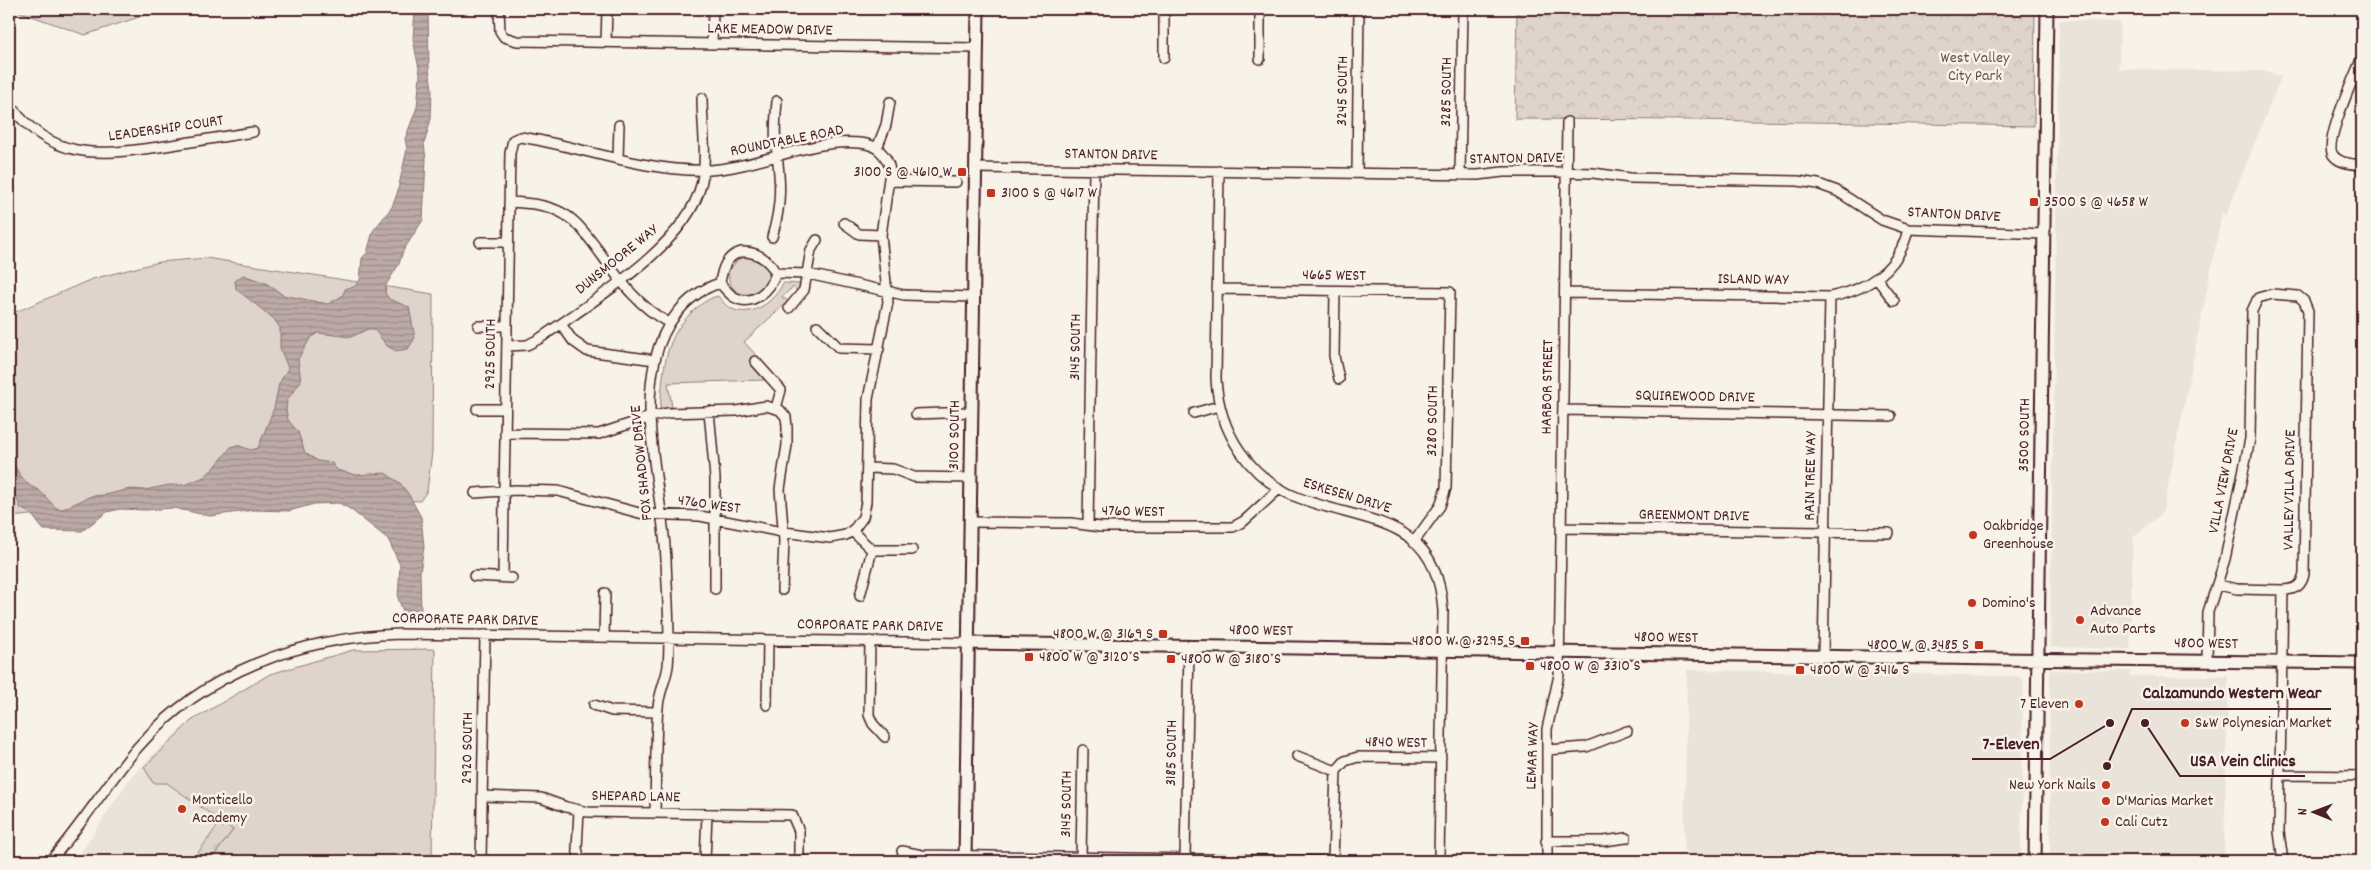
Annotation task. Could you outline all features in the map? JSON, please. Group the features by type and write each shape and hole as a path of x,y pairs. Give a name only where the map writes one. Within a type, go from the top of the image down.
{"main road":[{"name":"3100 SOUTH","path":"965,859 978,9"},
{"name":"3500 SOUTH","path":"2035,861 2048,9"},
{"name":"4800 WEST","path":"969,643 2038,660 2207,660 2362,663"}],"street":[{"name":"LAKE MEADOW DRIVE","path":"499,9 500,31 504,37 517,41 977,48"},
{"path":"606,9 606,42"},
{"path":"712,44 713,9"},
{"path":"1164,9 1164,58"},
{"path":"1260,9 1260,59"},
{"name":"3245 SOUTH","path":"1357,174 1359,9"},
{"name":"3285 SOUTH","path":"1460,175 1463,9"},
{"path":"2362,58 2333,134 2332,154 2343,162 2362,165"},
{"name":"DUNSMOORE WAY","path":"507,346 531,344 560,324 662,247 682,224 698,195 703,170 702,98"},
{"path":"772,237 781,198 775,133 777,100"},
{"path":"890,102 886,125 877,148 888,162 890,181 880,235 888,302 868,399 868,468 864,512 858,525 852,531 872,550 912,550"},
{"name":"LEADERSHIP COURT","path":"9,104 21,119 44,138 68,148 90,153 118,153 253,132"},
{"name":"HARBOR STREET","path":"1559,652 1567,122"},
{"path":"618,158 619,125"},
{"name":"ROUNDTABLE ROAD","path":"520,137 668,168 703,170 741,166 824,146 851,142 869,144 877,148"},
{"name":"2925 SOUTH","path":"474,576 508,577 504,492 510,148 513,140 520,137"},
{"name":"STANTON DRIVE","path":"975,168 1460,175 1503,172 1566,172 1630,178 1808,182 1837,191 1882,220 1908,229 2044,234"},
{"name":"3145 SOUTH","path":"1088,525 1094,170"},
{"name":"ESKESEN DRIVE","path":"1219,172 1216,366 1219,406 1226,429 1238,450 1254,467 1280,488 1305,500 1382,521 1396,528 1414,542 1428,558 1438,579 1443,601 1443,650"},
{"path":"890,181 956,182"},
{"path":"509,202 538,204 556,210 570,218 586,234 640,304 669,323"},
{"path":"844,223 859,234 880,235"},
{"name":"ISLAND WAY","path":"1565,293 1830,297 1860,289 1877,279 1889,267 1904,245 1908,229"},
{"path":"789,308 804,290 811,250 818,240"},
{"path":"480,242 508,242"},
{"path":"776,272 773,281 766,291 748,300 734,297 720,283 725,264 732,256 741,252 763,257 776,272 808,274 887,292 918,296 973,297"},
{"path":"1877,279 1894,301"},
{"name":"FOX SHADOW DRIVE","path":"655,813 657,712 668,667 663,515 650,417 655,360 669,323 690,299 720,283"},
{"name":"4665 WEST","path":"1217,288 1450,292"},
{"path":"1335,291 1334,356 1339,379"},
{"name":"3280 SOUTH","path":"1414,542 1440,506 1446,488 1450,292"},
{"name":"VILLA VIEW DRIVE","path":"2207,660 2208,612 2218,585 2250,439 2253,306 2258,298 2267,294 2295,295 2302,298 2306,304"},
{"name":"RAIN TREE WAY","path":"1823,656 1830,297"},
{"name":"VALLEY VILLA DRIVE","path":"2283,590 2297,588 2304,574 2308,312 2306,304"},
{"path":"560,324 573,341 587,351 655,360"},
{"path":"478,326 507,326"},
{"path":"817,326 840,348 878,349"},
{"path":"755,362 779,387 781,396 776,408"},
{"path":"505,433 599,434 650,417 677,412 736,411 766,406 776,408 783,413 787,428 787,446 780,489 784,532 782,590"},
{"path":"1194,413 1219,406"},
{"path":"477,409 506,409"},
{"name":"SQUIREWOOD DRIVE","path":"1563,410 1891,416"},
{"path":"709,411 715,478 715,589"},
{"path":"916,414 972,412"},
{"path":"868,468 893,469 914,477 971,478"},
{"name":"4760 WEST","path":"970,522 1233,527 1244,521 1280,488"},
{"name":"4760 WEST","path":"475,493 516,490 558,491 634,512 715,518 784,532 830,538 852,531"},
{"name":"GREENMONT DRIVE","path":"1561,528 1889,533"},
{"path":"860,596 872,550"},
{"path":"2218,585 2237,589 2283,590 2279,841 2283,861"},
{"path":"604,637 605,593"},
{"name":"CORPORATE PARK DRIVE","path":"50,861 140,745 179,709 235,672 281,653 334,639 400,634 969,643"},
{"name":"2920 SOUTH","path":"481,861 485,635"},
{"path":"767,705 768,640"},
{"path":"870,642 869,715 872,724 885,737"},
{"name":"3185 SOUTH","path":"1185,859 1189,646"},
{"path":"1439,861 1443,650"},
{"name":"LEMAR WAY","path":"1547,861 1547,750 1549,718 1559,675 1559,652"},
{"path":"594,705 612,711 657,712"},
{"path":"1547,750 1586,747 1627,731"},
{"name":"3145 SOUTH","path":"1081,858 1083,750"},
{"path":"1297,756 1336,771 1333,861"},
{"name":"4840 WEST","path":"1336,771 1345,761 1358,757 1441,758"},
{"path":"2280,775 2362,776"},
{"name":"SHEPARD LANE","path":"482,796 541,798 579,811 792,815 799,831 799,861"},
{"path":"579,811 577,848 580,861"},
{"path":"705,861 708,814"},
{"path":"1546,841 1604,841 1626,838"},
{"path":"902,852 965,859 1081,858 1320,861"}],"shaded area":[{"path":"415,9 428,9 429,68 432,89 431,119 424,144 426,160 423,220 403,251 399,264 386,285 385,293 389,299 409,307 415,338 408,349 396,351 387,346 374,329 368,329 351,337 318,333 311,337 298,359 301,381 287,400 286,410 288,420 298,432 305,453 318,461 332,463 337,470 356,475 385,473 400,483 409,495 421,517 424,547 420,572 421,614 404,614 398,598 400,565 388,539 350,509 339,503 314,504 289,511 254,510 210,516 173,508 120,509 107,512 82,531 44,530 31,515 21,509 9,478 9,438 11,460 20,475 30,486 39,490 56,508 63,509 91,496 130,489 145,490 169,485 184,485 204,477 231,447 237,445 251,450 258,448 274,408 279,384 288,368 280,348 280,328 274,319 236,289 235,281 243,275 266,283 283,295 328,304 342,296 346,288 354,287 360,280 362,258 367,253 373,231 392,207 397,194 407,149 405,139 417,107 420,74 413,39"},
{"path":"2059,20 2120,22 2119,69 2267,71 2281,77 2226,215 2222,213 2163,512 2133,538 2130,649 2050,647"},
{"path":"1687,670 2018,676 2023,680 2021,861 1684,861"},
{"path":"2050,670 2130,671 2130,676 2228,676 2224,861 2050,861"},
{"name":"Monticello Academy","path":"191,721 274,837 288,861 75,861 129,780 151,756"}],"green space":[{"path":"12,9 163,9 85,35"},
{"name":"West Valley City Park","path":"1517,9 2035,9 2034,126 1515,119"},
{"path":"747,257 764,264 768,272 767,280 762,287 755,292 746,294 738,292 731,285 728,272 738,259"},
{"path":"206,258 433,294 432,452 427,491 420,501 170,487 62,512 9,517 9,315 92,279 159,262"},
{"path":"783,283 800,284 798,292 793,287 782,297 788,301 744,342 757,356 750,364 765,380 668,383 672,407 660,408 666,357 675,334 691,313 703,303 718,296 732,309 748,311 755,309 769,302"},
{"path":"435,649 432,861 210,861 233,830 167,783 153,783 144,767 191,721 270,674 353,650"},
{"path":"221,821 233,830 210,861 199,861 194,858"}],"place":[{"name":"3100 S @ 4610 W","path":"962,172"},
{"name":"3100 S @ 4617 W","path":"991,193"},
{"name":"3500 S @ 4658 W","path":"2034,202"},
{"name":"Oakbridge Greenhouse","path":"1973,535"},
{"name":"Domino's","path":"1972,603"},
{"name":"Advance Auto Parts","path":"2080,620"},
{"name":"4800 W @ 3169 S","path":"1163,634"},
{"name":"4800 W @ 3295 S","path":"1525,641"},
{"name":"4800 W @ 3485 S","path":"1979,645"},
{"name":"4800 W @ 3120 S","path":"1029,657"},
{"name":"4800 W @ 3180 S","path":"1171,659"},
{"name":"4800 W @ 3310 S","path":"1530,666"},
{"name":"4800 W @ 3416 S","path":"1800,670"},
{"name":"7 Eleven","path":"2079,704"},
{"name":"7-Eleven","path":"2110,723"},
{"name":"USA Vein Clinics","path":"2145,723"},
{"name":"S&W Polynesian Market","path":"2185,723"},
{"name":"Calzamundo Western Wear","path":"2107,766"},
{"name":"New York Nails","path":"2106,785"},
{"name":"D'Marias Market","path":"2106,801"},
{"name":"Monticello Academy","path":"182,809"},
{"name":"Cali Cutz","path":"2105,822"}]}
